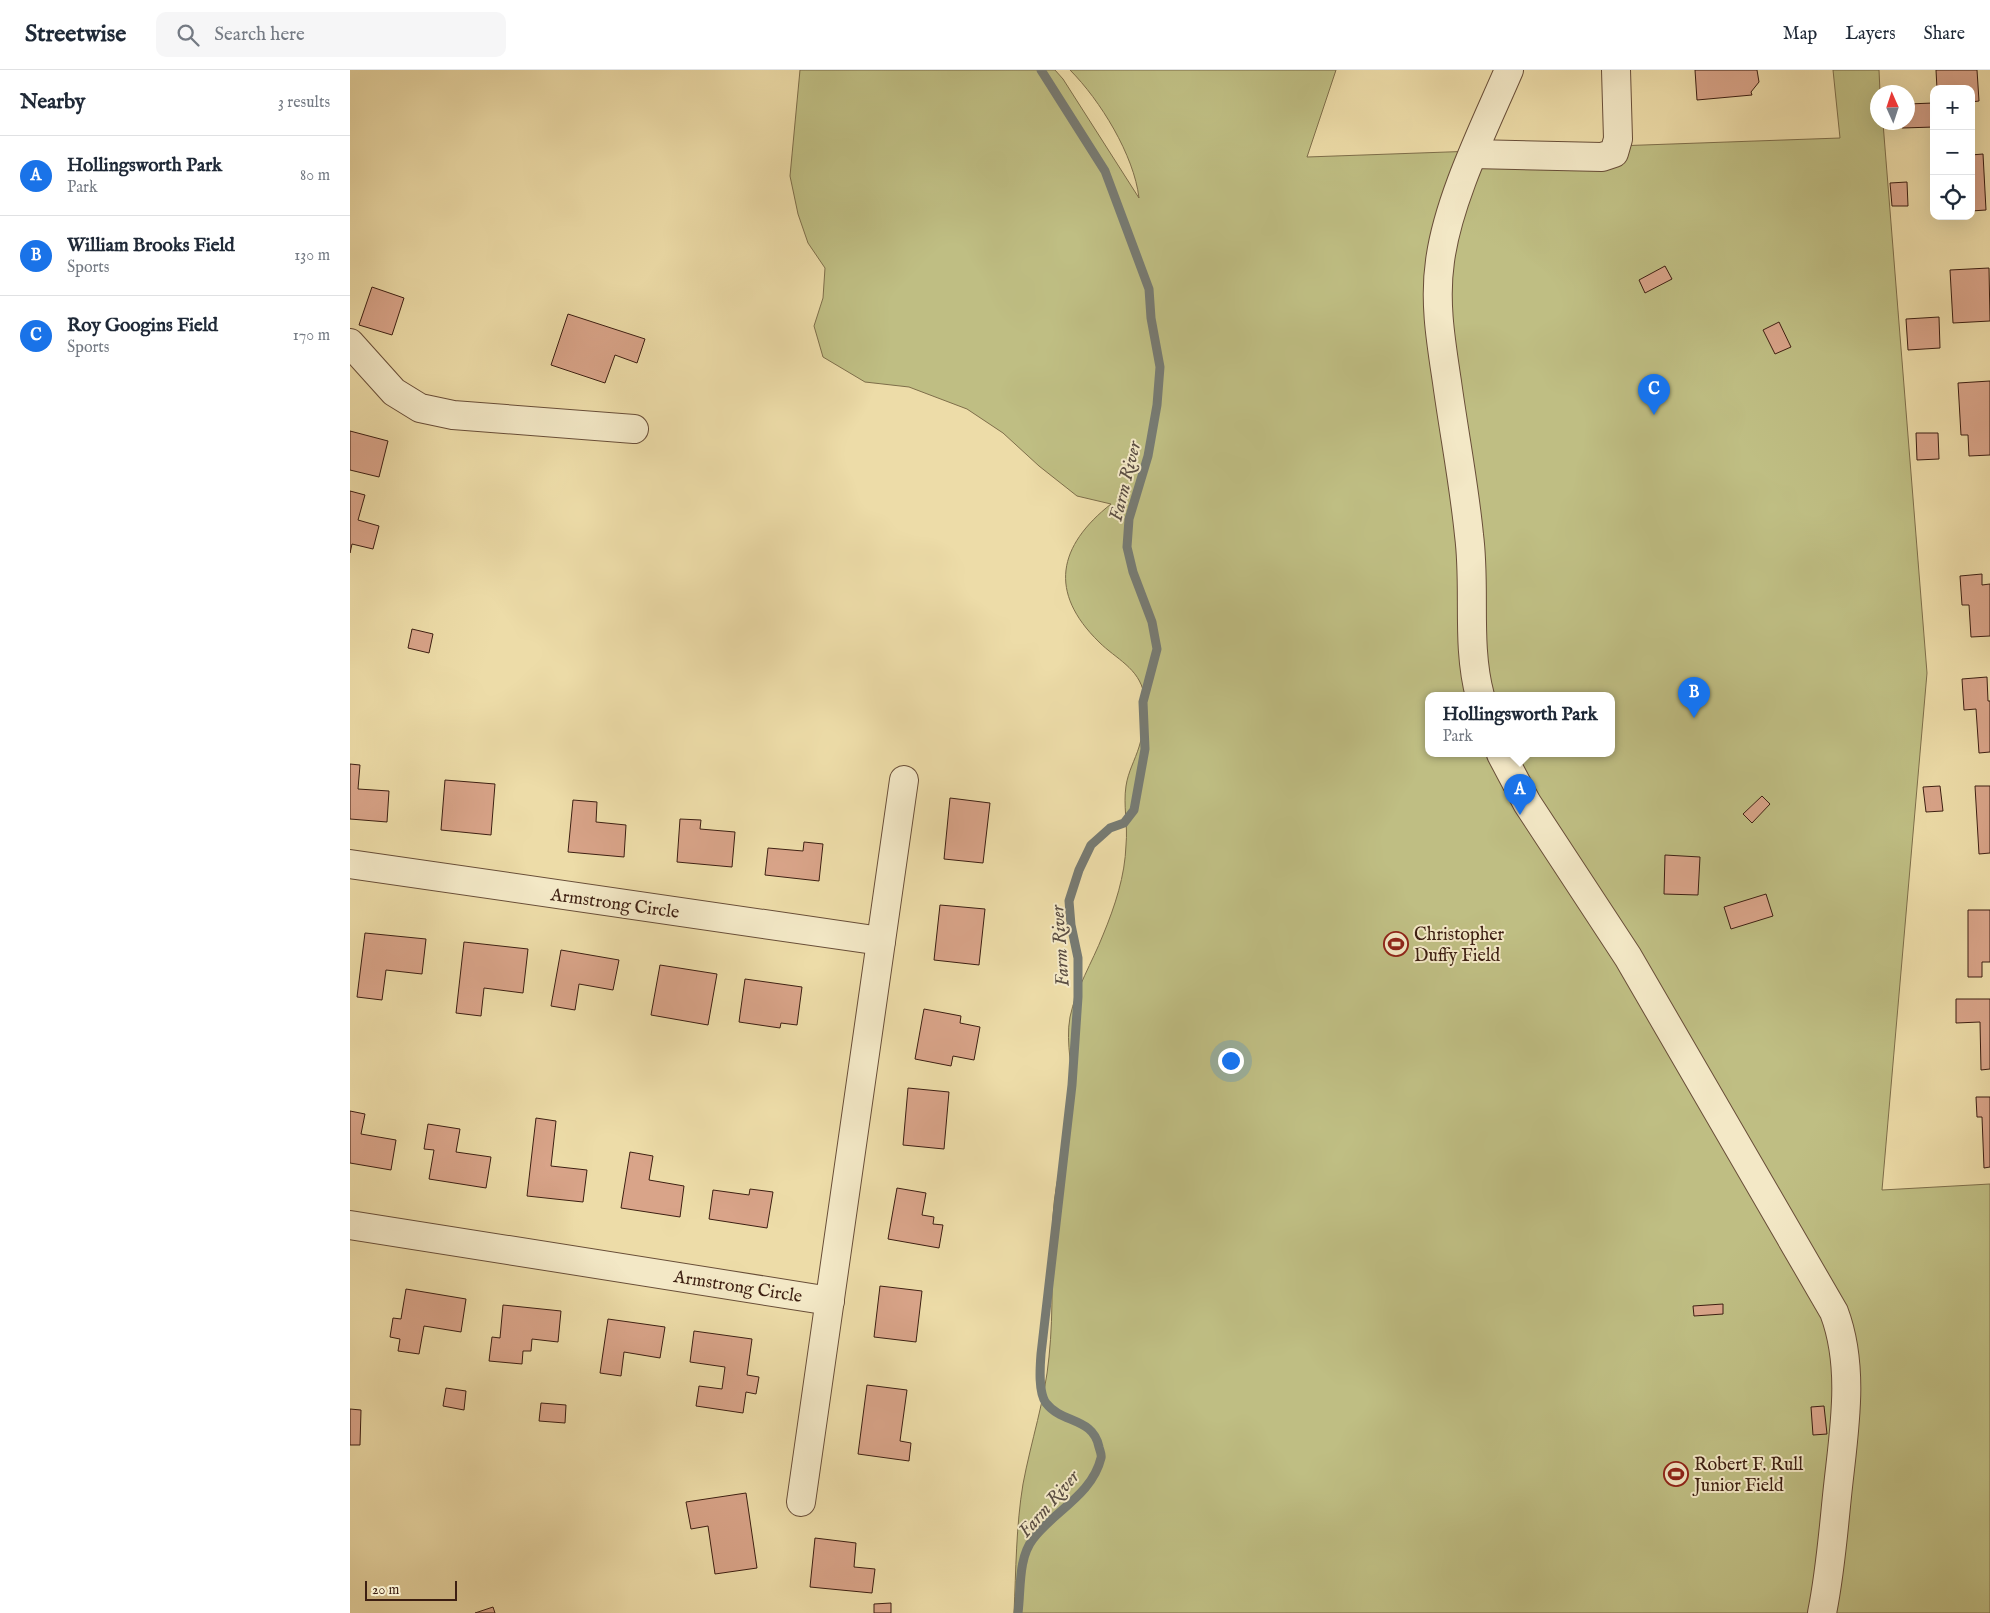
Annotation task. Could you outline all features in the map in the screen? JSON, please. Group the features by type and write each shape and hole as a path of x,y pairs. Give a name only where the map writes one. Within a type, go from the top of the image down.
{"street":[{"path":"1479,692 1474,671 1472,646 1472,554 1442,352 1437,301 1440,260 1445,234 1473,154 1509,70"},
{"path":"1473,154 1602,157 1614,153 1618,139 1616,70"},
{"path":"350,344 394,392 420,408 453,415 634,429"},
{"path":"1503,757 1528,803 1633,964 1834,1312 1839,1325 1845,1358 1845,1414 1822,1613"},
{"path":"801,1502 904,780"},
{"name":"Armstrong Circle","path":"350,864 881,941"},
{"name":"Armstrong Circle","path":"350,1225 830,1301"}],"shaded area":[{"path":"800,70 1055,70 1063,79 1139,198 1130,164 1114,129 1093,97 1070,70 1336,70 1307,157 1840,138 1833,70 1879,70 1880,85 1870,85 1870,130 1884,130 1927,673 1882,1190 1990,1184 1990,1613 1014,1613 1019,1516 1023,1484 1044,1389 1049,1357 1054,1201 1072,1099 1068,1037 1070,1017 1080,986 1099,945 1119,891 1125,857 1126,786 1142,734 1145,700 1137,677 1099,642 1083,623 1072,605 1066,587 1066,570 1070,553 1080,536 1093,520 1111,504 1077,496 1039,466 1003,433 967,409 909,387 865,382 823,357 814,326 823,298 825,268 808,243 798,214 790,176"}],"building":[{"path":"1695,70 1757,70 1759,82 1751,92 1752,95 1697,100"},
{"path":"1936,70 1977,70 1979,101 1975,102 1975,85 1937,85"},
{"path":"1930,103 1930,127 1915,128 1915,104"},
{"path":"1983,154 1986,210 1975,211 1975,155"},
{"path":"1907,182 1908,206 1892,206 1890,183"},
{"path":"1665,266 1672,279 1645,293 1639,280"},
{"path":"1989,268 1990,321 1953,323 1950,270"},
{"path":"372,287 404,298 392,335 359,325"},
{"path":"568,314 645,339 637,363 615,355 605,383 551,365"},
{"path":"1939,317 1940,348 1908,350 1906,319"},
{"path":"1779,322 1791,347 1775,354 1763,330"},
{"path":"1990,381 1990,455 1969,456 1968,435 1961,435 1958,383"},
{"path":"350,431 388,441 379,477 350,470"},
{"path":"1916,433 1938,433 1939,459 1917,460"},
{"path":"350,491 365,495 358,520 379,526 373,549 352,544 350,553"},
{"path":"1982,574 1982,585 1990,584 1990,636 1971,637 1969,605 1962,605 1960,576"},
{"path":"412,629 433,634 429,653 408,648"},
{"path":"1987,677 1988,701 1990,701 1990,752 1979,753 1976,709 1964,710 1962,679"},
{"path":"350,764 360,765 358,789 389,791 387,822 350,819"},
{"path":"445,780 495,784 491,835 441,830"},
{"path":"1940,786 1943,811 1926,812 1923,787"},
{"path":"1975,786 1990,786 1990,853 1979,854"},
{"path":"1762,796 1770,804 1752,823 1743,814"},
{"path":"950,798 990,803 983,863 944,859"},
{"path":"573,800 597,802 596,822 626,825 624,857 568,852"},
{"path":"680,819 701,820 700,829 735,832 732,867 677,862"},
{"path":"804,842 823,844 819,881 765,875 768,848 803,851"},
{"path":"1665,855 1700,857 1698,895 1664,894"},
{"path":"1766,894 1773,916 1731,929 1724,907"},
{"path":"940,905 985,909 979,965 934,960"},
{"path":"1968,910 1990,910 1990,962 1982,962 1982,977 1968,977"},
{"path":"365,933 426,939 422,974 386,970 382,1000 357,997"},
{"path":"464,942 528,949 523,993 484,988 481,1016 456,1013"},
{"path":"561,950 619,960 613,990 579,984 575,1010 551,1006"},
{"path":"660,965 717,974 708,1025 651,1015"},
{"path":"745,979 802,987 797,1025 781,1023 780,1028 739,1022"},
{"path":"1956,999 1990,999 1990,1069 1981,1070 1980,1022 1956,1023"},
{"path":"924,1009 961,1016 960,1023 980,1027 974,1060 953,1056 951,1066 915,1059"},
{"path":"908,1088 949,1092 944,1149 903,1145"},
{"path":"1976,1097 1990,1097 1990,1167 1984,1168 1982,1117 1977,1117"},
{"path":"350,1111 365,1114 361,1134 396,1140 391,1170 350,1163"},
{"path":"536,1118 556,1121 551,1166 587,1170 583,1202 527,1196"},
{"path":"428,1124 460,1129 456,1152 491,1157 486,1188 429,1179 434,1150 424,1149"},
{"path":"630,1152 653,1156 649,1180 684,1186 680,1217 621,1208"},
{"path":"897,1188 926,1193 922,1215 934,1217 933,1224 943,1225 939,1248 888,1239"},
{"path":"750,1189 773,1192 767,1228 709,1219 713,1190 749,1195"},
{"path":"880,1286 922,1291 916,1342 874,1337"},
{"path":"406,1289 466,1299 461,1332 424,1326 419,1354 398,1351 400,1339 390,1337 393,1318 401,1319"},
{"path":"1723,1304 1723,1314 1694,1316 1693,1306"},
{"path":"503,1305 561,1311 558,1342 532,1339 531,1351 523,1351 522,1364 489,1361 492,1337 500,1338"},
{"path":"608,1319 665,1327 660,1358 624,1352 621,1376 600,1373"},
{"path":"694,1331 752,1339 747,1375 759,1377 756,1394 746,1392 743,1413 696,1406 699,1386 722,1389 725,1367 690,1362"},
{"path":"867,1385 907,1390 900,1441 911,1443 909,1461 858,1454"},
{"path":"446,1388 466,1391 464,1410 443,1406"},
{"path":"541,1403 566,1405 565,1423 539,1421"},
{"path":"1824,1406 1827,1434 1813,1435 1811,1407"},
{"path":"350,1409 361,1410 360,1445 350,1445"},
{"path":"746,1493 757,1568 715,1574 708,1526 691,1529 686,1502"},
{"path":"815,1538 856,1543 854,1567 875,1569 872,1593 810,1587"},
{"path":"891,1603 891,1613 874,1613 874,1604"},
{"path":"493,1607 495,1613 475,1613"}],"waterway":[{"name":"Farm River","path":"1018,1613 1022,1565 1028,1547 1042,1529 1072,1502 1090,1482 1101,1457 1096,1437 1090,1430 1084,1425 1060,1415 1046,1403 1043,1398 1040,1379 1041,1354 1072,1085 1078,997 1078,958 1071,925 1069,901 1079,870 1091,845 1110,828 1124,823 1134,810 1145,749 1143,702 1157,649 1152,622 1133,572 1127,547 1129,519 1148,456 1157,405 1160,367 1151,318 1149,289 1105,171 1041,70"}],"place":[{"name":"Roy Googins Field","path":"1654,415"},
{"name":"William Brooks Field","path":"1694,718"},
{"name":"Hollingsworth Park","path":"1520,815"},
{"name":"Christopher Duffy Field","path":"1396,944"},
{"name":"Robert F. Rull Junior Field","path":"1676,1474"}]}
